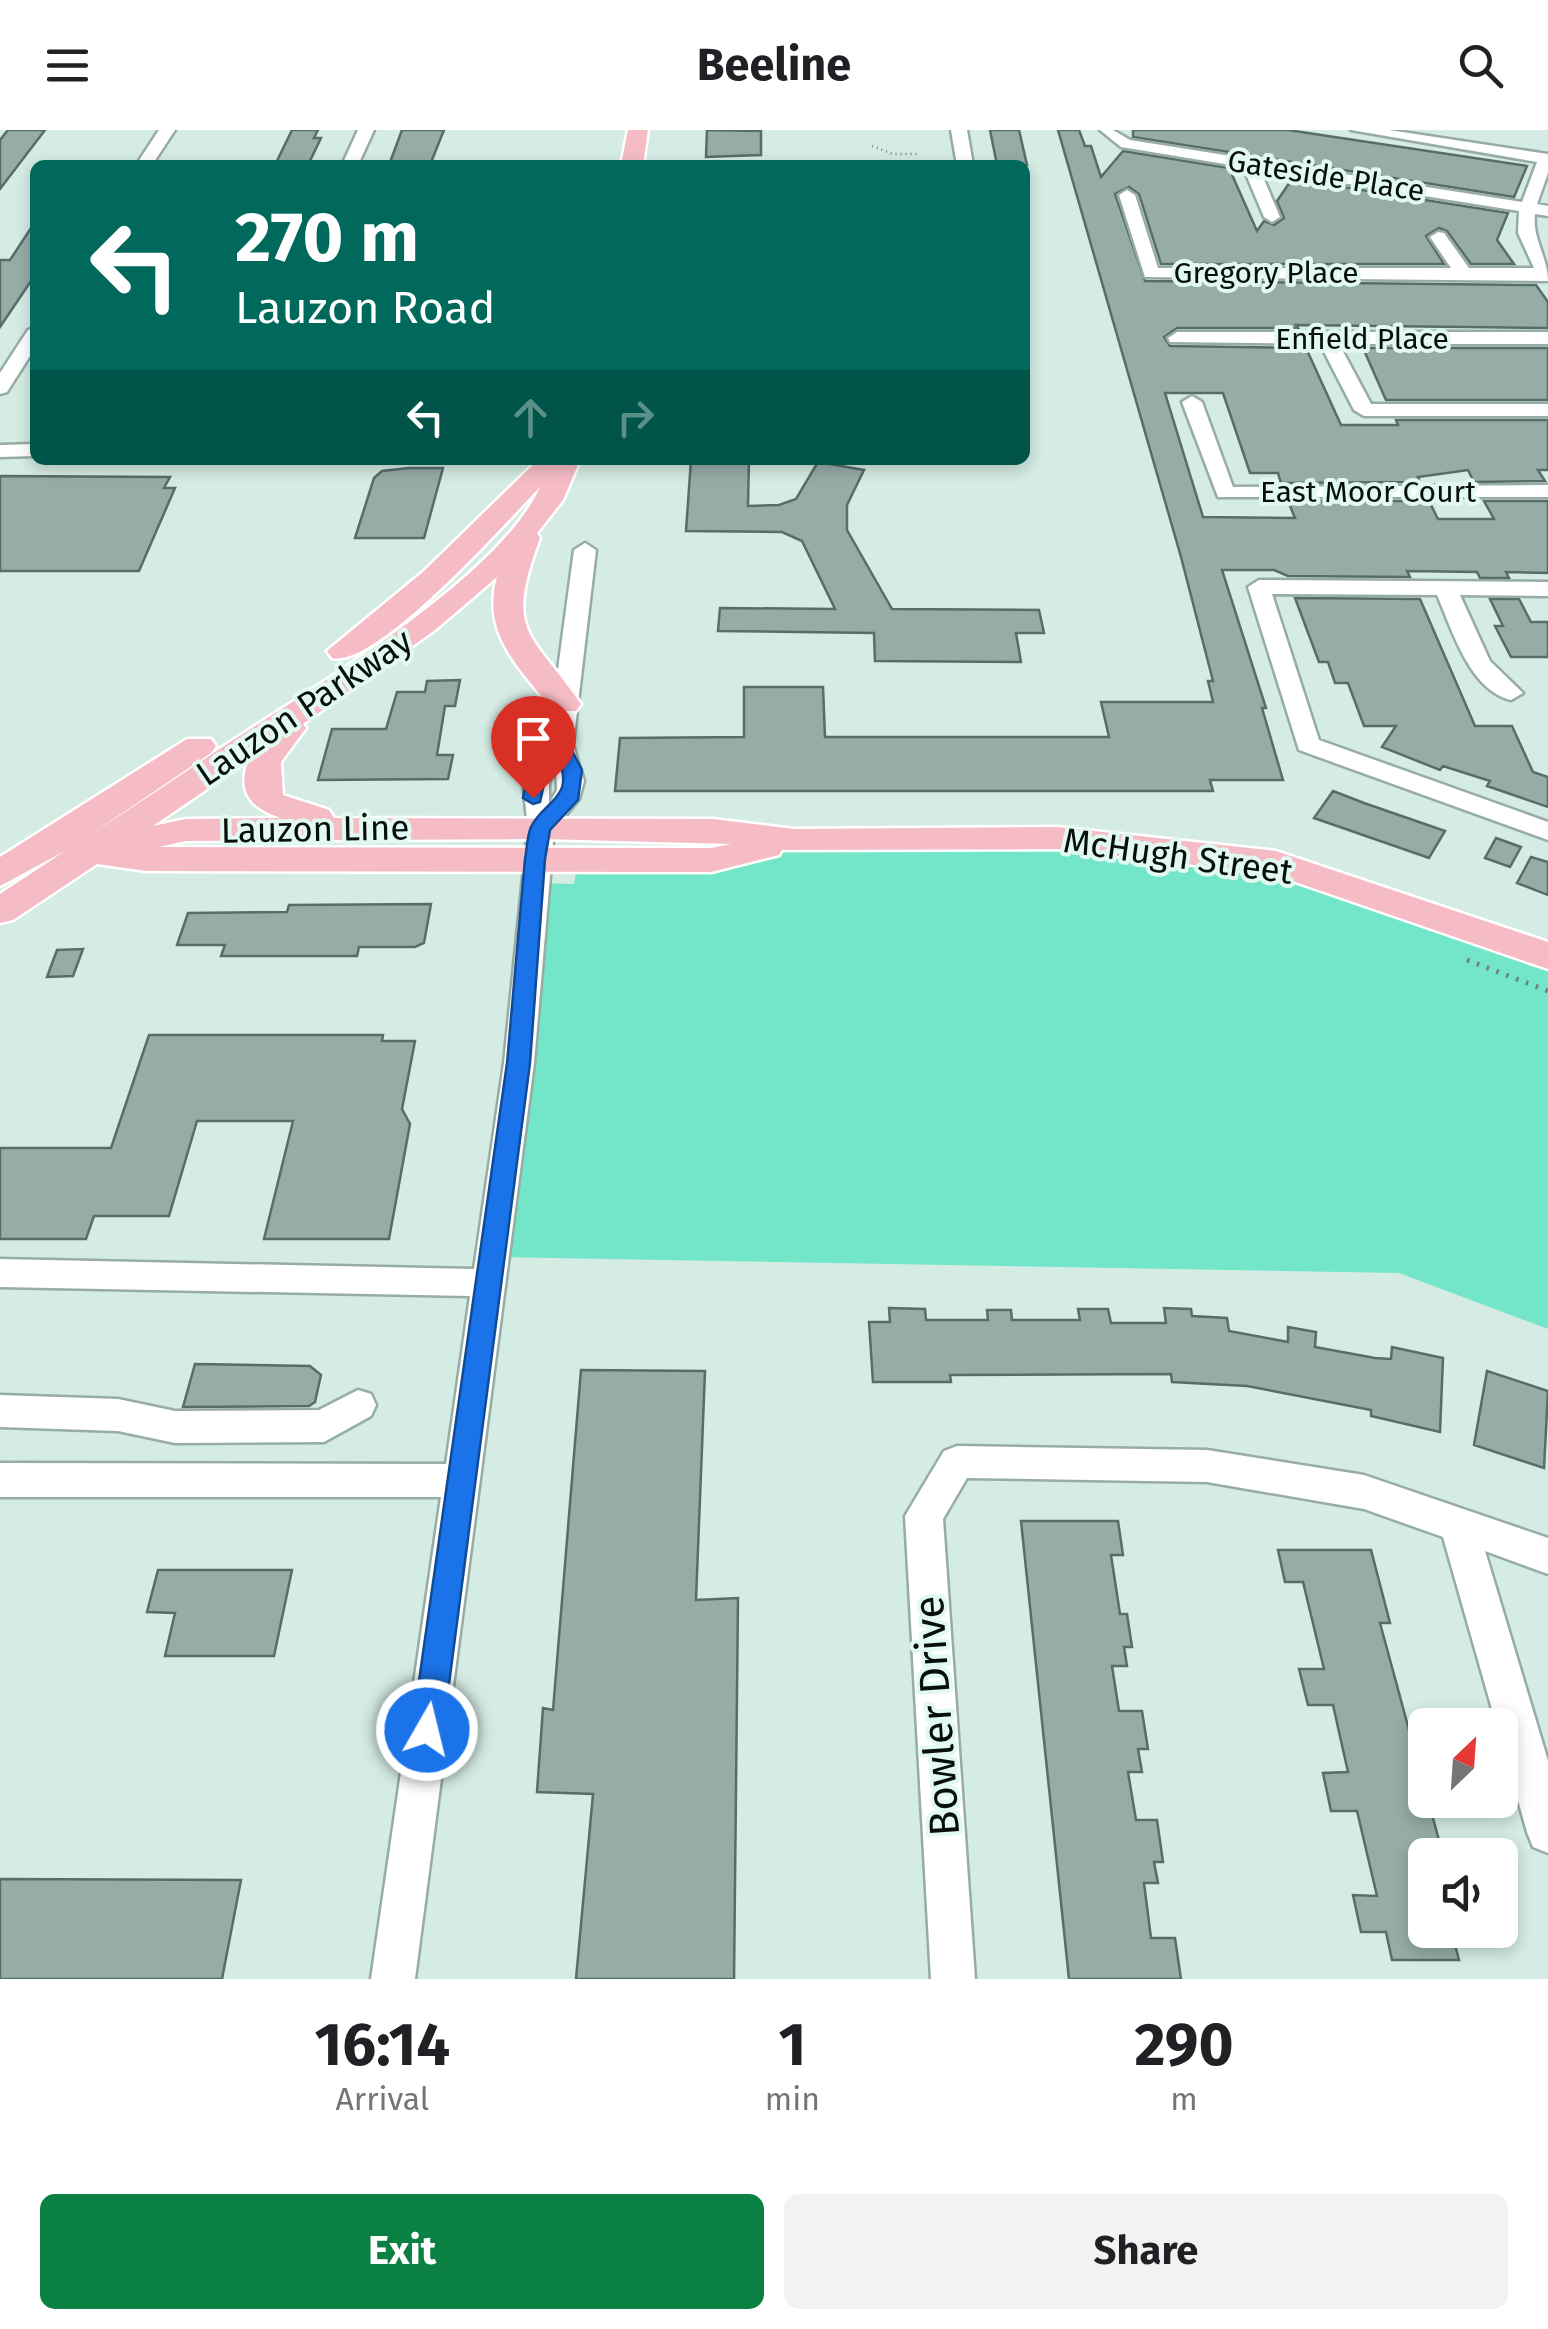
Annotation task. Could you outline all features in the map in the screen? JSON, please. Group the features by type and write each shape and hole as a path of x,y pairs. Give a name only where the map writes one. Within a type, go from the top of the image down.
{"main road":[{"path":"633,160 638,130"},
{"name":"Lauzon Parkway","path":"0,912 77,843 380,625 464,550 530,479 548,465"},
{"name":"Lauzon Parkway","path":"0,874 77,843 404,642 534,520 560,486 565,465"},
{"path":"534,520 506,590 503,614 516,647 565,704"},
{"path":"307,705 264,760 258,778 268,802 355,828"},
{"name":"Lauzon Line","path":"77,843 186,830 355,828 538,843"},
{"name":"McHugh Street","path":"538,843 711,860 794,840 1057,838 1276,863 1548,956"},
{"name":"Lauzon Line","path":"77,843 146,859 538,843"}],"street":[{"path":"147,160 167,130"},
{"path":"352,160 366,130"},
{"path":"959,130 964,160"},
{"path":"1364,130 1548,161 1523,226 1528,245 1547,274"},
{"name":"Gateside Place","path":"1106,132 1126,144 1548,211"},
{"path":"1250,164 1272,217"},
{"name":"Gregory Place","path":"1127,196 1152,273 1547,274"},
{"path":"1548,211 1543,226 1548,245"},
{"path":"1438,238 1463,272"},
{"name":"Enfield Place","path":"1177,338 1548,338"},
{"path":"1327,339 1364,410 1548,410"},
{"path":"0,388 30,342"},
{"name":"East Moor Court","path":"1192,402 1224,493 1548,491"},
{"path":"0,450 30,450"},
{"path":"393,1979 518,1063 538,843 568,800 573,770 560,745 585,550"},
{"path":"1548,589 1259,588 1308,745 1548,831"},
{"path":"1446,590 1480,664 1511,694"},
{"path":"0,1273 488,1283"},
{"path":"0,1410 118,1415 175,1428 324,1426 358,1404"},
{"name":"Bowler Drive","path":"953,1979 924,1516 957,1462 1207,1466 1364,1492 1458,1522"},
{"path":"0,1480 461,1481"},
{"path":"1458,1522 1548,1556"},
{"path":"1458,1522 1548,1832"}],"path":[{"path":"872,146 893,154 920,154"},
{"path":"1460,957 1548,991"}],"green space":[{"path":"1057,838 1276,863 1548,956 1548,1329 1399,1273 492,1257 534,883 574,884 578,859 711,860 794,840"}],"building":[{"path":"8,130 45,130 0,189 0,140"},
{"path":"292,130 318,130 314,138 321,138 310,160 277,160"},
{"path":"402,130 444,130 432,160 391,160"},
{"path":"707,130 761,131 761,155 706,157"},
{"path":"990,130 1019,130 1026,160 996,160"},
{"path":"1058,130 1079,130 1085,146 1091,146 1101,177 1123,151 1229,168 1257,231 1264,221 1274,225 1284,218 1277,201 1292,179 1508,213 1497,240 1514,264 1471,264 1447,231 1439,228 1426,236 1444,264 1161,264 1139,194 1129,187 1115,194 1145,281 1536,285 1548,302 1548,328 1296,325 1298,328 1177,328 1164,337 1170,346 1306,348 1341,425 1398,425 1396,420 1548,420 1548,470 1538,470 1545,481 1474,482 1468,470 1418,477 1420,482 1281,483 1278,473 1250,473 1223,393 1165,393 1203,517 1295,518 1288,501 1429,501 1438,519 1494,519 1484,501 1548,501 1548,573 1506,572 1509,578 1480,578 1477,572 1407,571 1410,577 1288,576 1274,570 1222,570 1266,708 1262,708 1283,780 1210,780 1213,791 615,791 620,738 744,737 744,687 823,687 825,737 1109,737 1101,702 1213,702 1208,681 1213,681 1181,557"},
{"path":"1133,130 1288,130 1527,166 1514,197 1133,137"},
{"path":"30,230 30,282 0,327 0,260 10,260"},
{"path":"1363,348 1548,348 1548,400 1386,400"},
{"path":"691,465 749,465 748,506 779,505 796,499 816,465 864,470 847,505 847,530 892,609 1039,610 1044,633 1016,633 1021,662 875,661 874,633 718,631 720,608 835,609 802,541 782,532 686,531"},
{"path":"443,468 424,538 355,538 374,478 382,471"},
{"path":"0,476 170,477 164,488 175,488 139,571 0,571"},
{"path":"1295,598 1420,599 1475,726 1512,726 1533,772 1548,777 1548,807 1487,786 1490,781 1443,766 1440,770 1382,747 1396,726 1364,726 1348,683 1335,683 1328,662 1319,662"},
{"path":"1490,599 1519,599 1531,622 1548,622 1548,657 1511,657 1495,626 1503,626"},
{"path":"460,680 455,706 445,706 437,755 453,755 448,779 318,780 332,729 386,729 397,692 425,692 427,681"},
{"path":"1333,791 1445,831 1429,858 1314,818"},
{"path":"1496,838 1521,847 1510,867 1485,858"},
{"path":"1531,857 1548,862 1548,895 1517,883"},
{"path":"431,904 424,943 415,947 359,947 357,956 221,956 225,945 177,945 188,913 287,912 289,905"},
{"path":"83,949 73,976 47,977 57,950"},
{"path":"149,1035 383,1035 382,1041 415,1041 402,1109 410,1124 389,1239 264,1239 293,1121 197,1121 169,1216 94,1216 86,1239 0,1239 0,1148 111,1148"},
{"path":"889,1308 925,1309 926,1320 988,1320 987,1310 1011,1310 1012,1320 1080,1320 1078,1309 1108,1309 1111,1323 1166,1323 1164,1308 1191,1309 1192,1316 1227,1318 1229,1331 1288,1342 1288,1327 1316,1332 1315,1347 1391,1359 1392,1347 1443,1358 1440,1432 1371,1416 1371,1410 1247,1386 1172,1382 1171,1374 950,1375 951,1382 873,1382 869,1322 890,1322"},
{"path":"195,1364 310,1366 321,1375 315,1402 309,1406 183,1407"},
{"path":"581,1370 705,1371 696,1600 738,1598 734,1979 576,1979 593,1794 537,1792 543,1708 553,1710"},
{"path":"1487,1371 1548,1391 1544,1468 1474,1445"},
{"path":"1021,1521 1118,1521 1123,1555 1111,1555 1120,1614 1127,1614 1132,1647 1124,1647 1127,1666 1112,1666 1119,1711 1142,1711 1148,1749 1138,1749 1142,1772 1128,1772 1136,1820 1157,1820 1163,1862 1154,1862 1158,1883 1144,1883 1151,1938 1175,1938 1181,1979 1069,1979"},
{"path":"1278,1550 1371,1550 1390,1623 1380,1623 1408,1726 1408,1818 1433,1818 1438,1838 1408,1838 1408,1948 1456,1948 1459,1960 1392,1960 1386,1932 1361,1932 1353,1895 1377,1896 1357,1811 1331,1811 1323,1773 1348,1772 1333,1705 1308,1705 1299,1669 1324,1669 1303,1582 1285,1582"},
{"path":"158,1570 292,1570 274,1656 165,1656 175,1613 147,1612"},
{"path":"0,1879 241,1880 222,1979 0,1979"}],"route":[{"path":"427,1730 518,1063 535,859 541,828 568,800 573,770 560,745 538,770 533,798"}]}
